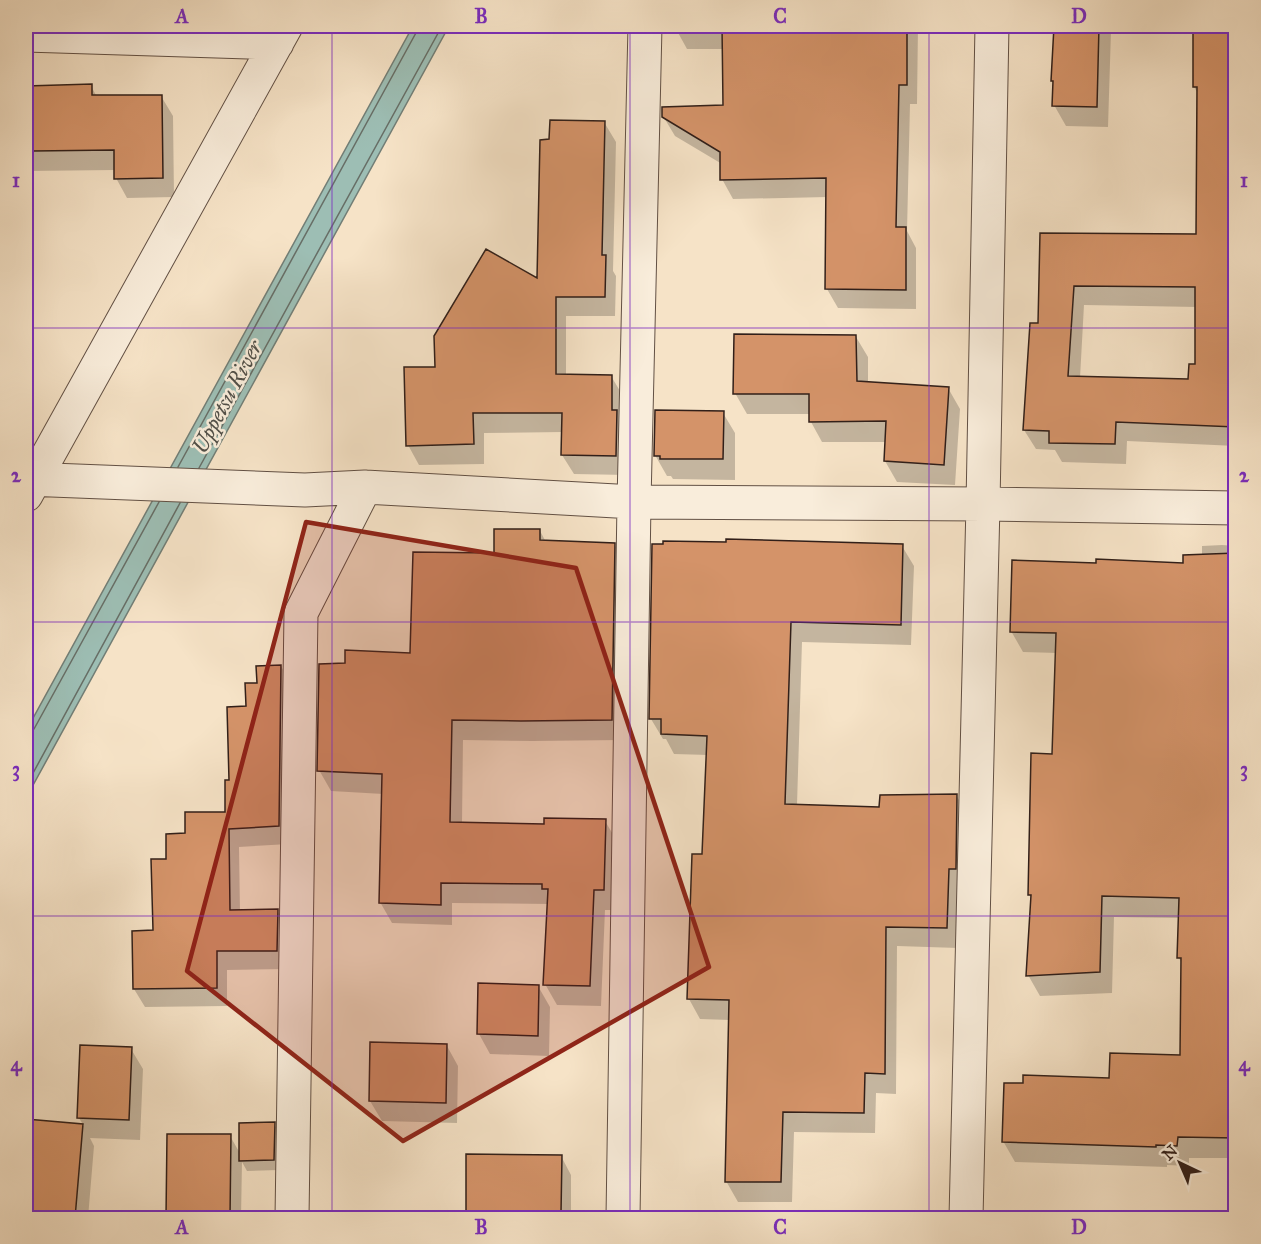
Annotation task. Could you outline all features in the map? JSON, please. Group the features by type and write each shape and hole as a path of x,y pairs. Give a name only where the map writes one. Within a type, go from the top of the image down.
{"street":[{"path":"623,1218 634,502 645,26"},
{"path":"966,1218 992,26"},
{"path":"29,485 281,34 39,32"},
{"path":"29,485 91,481 305,490 365,487 634,502 1236,508"},
{"path":"292,1218 302,613 365,487"}],"highlighted area":[{"path":"306,522 576,568 709,967 403,1141 187,971"}],"water":[{"name":"Uppetsu River","path":"413,26 449,26 26,798 26,731"}],"building":[{"path":"722,26 907,26 907,85 899,85 896,227 906,227 906,290 825,289 826,178 720,180 720,152 662,117 662,107 723,105"},
{"path":"1054,26 1099,26 1097,107 1052,106"},
{"path":"1193,26 1236,26 1236,427 1116,422 1115,444 1049,443 1049,431 1023,430 1030,323 1038,323 1040,233 1196,234 1197,87 1193,87","holes":["1074,286 1195,287 1195,364 1189,364 1188,379 1068,376"]},
{"path":"92,84 92,95 162,95 163,178 114,179 114,150 33,151 33,136 26,136 26,86"},
{"path":"550,120 605,121 602,255 606,255 605,297 556,297 556,374 612,375 612,410 617,410 616,456 561,455 562,413 473,413 474,444 406,446 404,367 435,367 434,336 486,249 537,278 540,140 549,139"},
{"path":"734,334 856,335 857,381 949,387 944,465 884,461 886,421 809,422 809,394 733,394"},
{"path":"655,410 724,411 723,459 660,459 660,456 654,456"},
{"path":"494,529 540,529 540,540 615,543 612,720 452,720 450,822 544,824 544,818 606,819 604,890 594,890 590,986 543,985 548,889 542,889 542,884 441,883 441,905 379,903 382,774 317,771 319,664 345,663 345,650 410,653 413,552 494,553"},
{"path":"726,539 903,544 901,625 791,622 785,804 879,807 880,795 957,794 956,869 949,869 947,928 886,927 885,1074 865,1073 864,1113 783,1112 781,1182 725,1182 729,1000 687,999 692,854 702,854 707,736 661,734 661,719 649,719 652,544 663,544 663,541 726,542"},
{"path":"1236,553 1236,1138 1178,1137 1177,1146 1156,1145 1156,1147 1002,1142 1004,1083 1023,1083 1023,1075 1109,1078 1110,1053 1180,1055 1181,958 1177,958 1179,898 1102,896 1100,972 1026,976 1031,895 1028,895 1031,753 1052,754 1056,633 1010,632 1012,560 1096,563 1096,559 1183,563 1183,555"},
{"path":"281,665 279,826 229,829 230,910 278,909 277,951 217,951 217,988 133,989 132,931 153,930 151,859 166,859 166,834 185,833 185,812 225,812 225,780 229,780 227,707 246,706 245,683 257,683 256,666"},
{"path":"478,983 539,985 538,1036 477,1034"},
{"path":"370,1042 447,1044 446,1103 369,1101"},
{"path":"80,1045 132,1047 129,1120 77,1118"},
{"path":"26,1119 83,1124 75,1218 26,1217"},
{"path":"275,1122 274,1160 239,1161 239,1123"},
{"path":"167,1134 231,1134 230,1218 166,1217"},
{"path":"466,1154 562,1155 561,1213 466,1212"}]}
